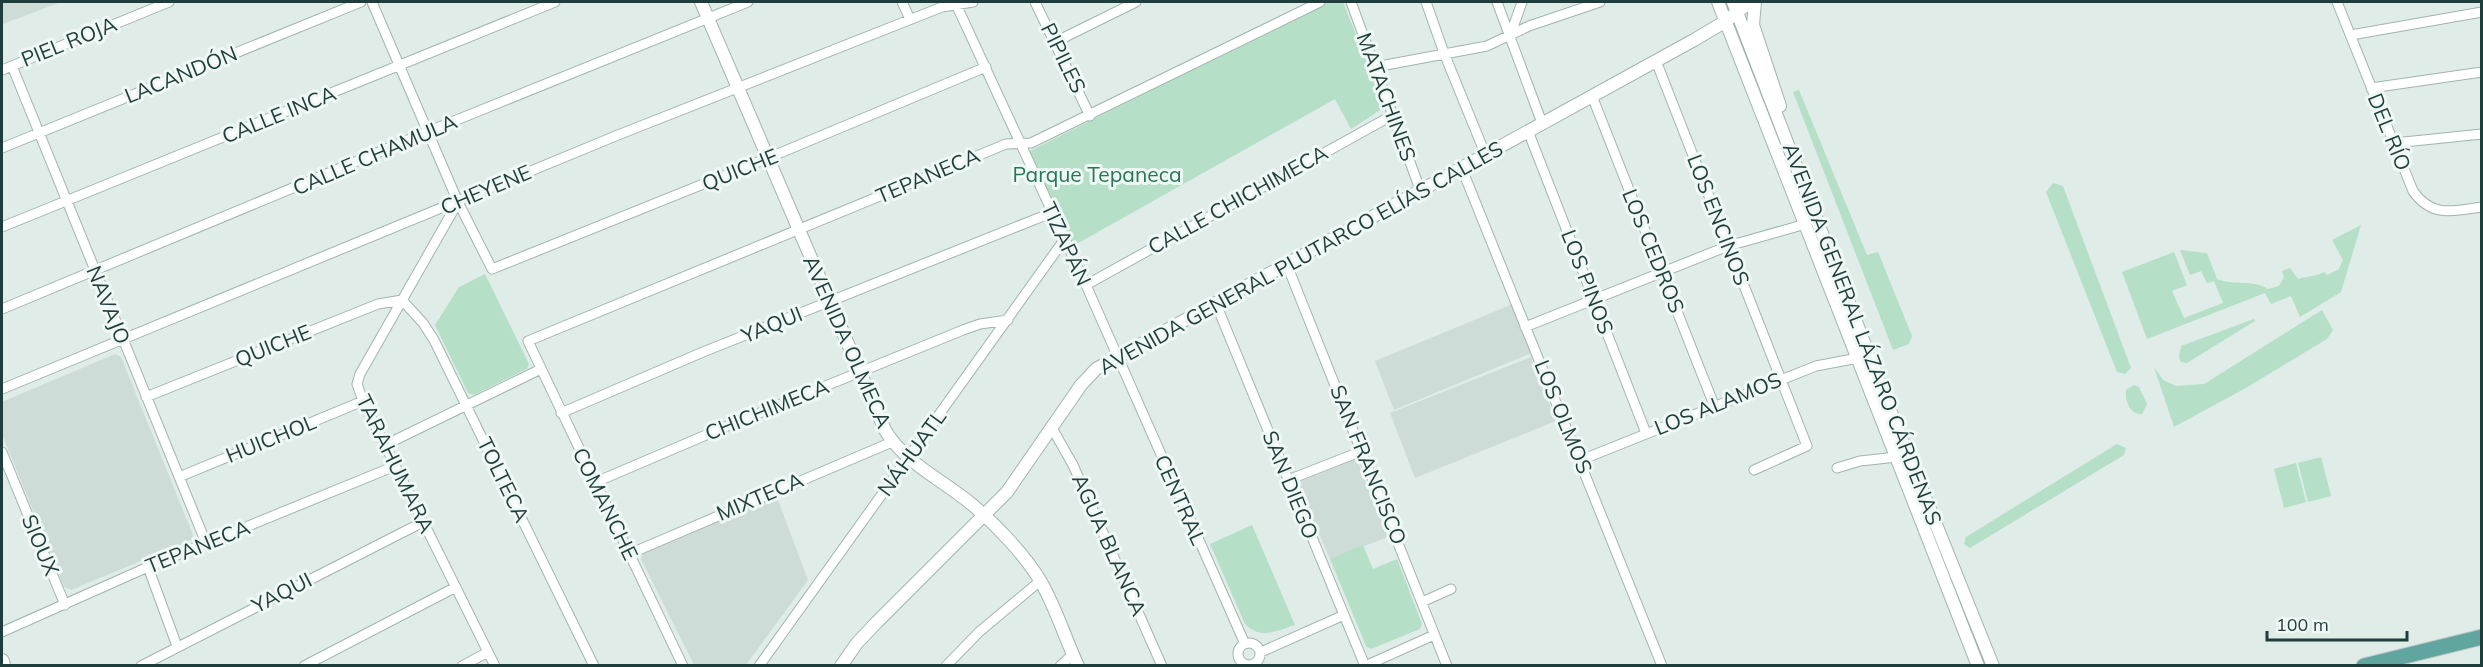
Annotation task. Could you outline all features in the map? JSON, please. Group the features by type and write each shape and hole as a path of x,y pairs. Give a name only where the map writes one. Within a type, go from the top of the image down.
{"main road":[{"path":"2364,666 2481,637"},
{"path":"2,661 3,666"}],"street":[{"name":"PIEL ROJA","path":"2,70 170,2"},
{"name":"LACANDÓN","path":"2,148 361,2"},
{"path":"372,2 458,202"},
{"name":"CALLE INCA","path":"2,227 555,2"},
{"name":"AVENIDA OLMECA","path":"701,2 860,373 892,442 909,458 985,516 1028,564 1040,581 1075,660"},
{"name":"CALLE CHAMULA","path":"2,309 427,132 748,2"},
{"path":"902,2 910,19"},
{"name":"CHEYENE","path":"2,389 736,87 910,19 956,3 973,2"},
{"name":"PIPILES","path":"1035,2 1090,116"},
{"path":"1055,42 1136,2"},
{"name":"TEPANECA","path":"528,341 1006,144 1031,142 1090,116 1320,2"},
{"name":"MATACHINES","path":"1351,2 1391,116 1421,192"},
{"path":"1426,2 1486,156"},
{"path":"1497,2 1542,123"},
{"path":"1510,36 1522,2"},
{"path":"1375,67 1487,45 1529,26 1600,2"},
{"name":"AVENIDA GENERAL LÁZARO CÁRDENAS","path":"1719,2 1978,666"},
{"path":"1752,2 1753,25 1774,87 1786,139"},
{"name":"AVENIDA GENERAL PLUTARCO ELÍAS CALLES","path":"841,666 876,622 1007,492 1088,376 1116,357 1421,192 1656,61 1726,21 1735,7 1752,2"},
{"name":"DEL RÍO","path":"2337,2 2413,191 2430,209 2444,211 2481,207"},
{"name":"TIZAPÁN","path":"956,3 1086,285 1116,357"},
{"name":"AVENIDA GENERAL LÁZARO CÁRDENAS","path":"1735,7 1932,517 1993,666"},
{"path":"2351,35 2481,12"},
{"name":"LOS ENCINOS","path":"1656,61 1807,446 1754,470"},
{"name":"NAVAJO","path":"12,66 121,340 206,543"},
{"name":"QUICHE","path":"458,202 492,269 986,67"},
{"path":"2372,88 2481,72"},
{"name":"LOS CEDROS","path":"1592,96 1714,405"},
{"name":"CALLE CHICHIMECA","path":"1086,285 1391,116"},
{"name":"LOS PINOS","path":"1528,131 1646,432"},
{"path":"2394,143 2481,134"},
{"name":"LOS OLMOS","path":"1462,169 1662,666"},
{"name":"TARAHUMARA","path":"458,202 360,374 357,384 363,402 495,666"},
{"name":"YAQUI","path":"561,413 830,301 1051,213"},
{"path":"1526,327 1728,246 1806,224"},
{"name":"NÁHUATL","path":"759,666 1064,240"},
{"name":"SAN FRANCISCO","path":"1287,265 1447,666"},
{"name":"QUICHE","path":"146,397 378,304 402,300"},
{"name":"TOLTECA","path":"402,300 429,331 594,666"},
{"name":"SAN DIEGO","path":"1216,304 1365,666"},
{"name":"CHICHIMECA","path":"596,482 980,324 1008,320"},
{"name":"COMANCHE","path":"528,341 683,666"},
{"name":"CENTRAL","path":"1116,357 1245,644"},
{"name":"LOS ALAMOS","path":"1581,460 1780,379 1816,366 1858,357"},
{"path":"385,445 541,369"},
{"name":"HUICHOL","path":"178,477 363,402"},
{"name":"AGUA BLANCA","path":"1052,428 1073,465 1162,666"},
{"name":"MIXTECA","path":"629,554 892,442"},
{"name":"SIOUX","path":"2,452 65,605"},
{"path":"1288,480 1362,452"},
{"path":"1837,468 1860,461 1897,458"},
{"name":"TEPANECA","path":"2,632 148,567 395,466"},
{"path":"1907,485 1905,478 1911,482 1932,517"},
{"name":"YAQUI","path":"141,666 423,522"},
{"path":"148,567 177,646"},
{"path":"946,666 979,632 1040,581"},
{"path":"304,666 456,587"},
{"path":"1422,602 1451,589"},
{"path":"1261,652 1344,615"},
{"path":"1365,666 1434,635"},
{"path":"1240,661 1239,650 1245,644 1253,643 1261,652"},
{"path":"462,666 488,652"},
{"path":"1240,661 1254,665 1261,652"},
{"path":"1060,666 1075,660"},
{"path":"1230,666 1240,661"}],"shaded area":[{"path":"2,2 61,2 3,24"},
{"path":"1513,304 1534,352 1394,410 1375,361"},
{"path":"115,354 121,357 193,535 191,540 71,590 64,587 2,434 2,402"},
{"path":"1531,357 1556,421 1415,478 1390,413"},
{"path":"1354,460 1358,462 1388,537 1330,559 1299,487 1301,481"},
{"path":"776,495 808,580 746,665 694,665 641,559 643,552"}],"green space":[{"name":"Parque Tepaneca","path":"1327,2 1343,2 1385,107 1351,129 1335,99 1073,246 1028,152"},
{"path":"1799,90 1867,255 1878,252 1912,336 1909,344 1893,350 1793,92"},
{"path":"2053,183 2063,186 2131,368 2125,374 2117,372 2046,192"},
{"path":"2361,225 2341,292 2300,317 2291,296 2271,304 2265,293 2147,339 2122,272 2174,252 2187,285 2172,291 2184,318 2223,303 2214,281 2207,283 2201,271 2190,275 2180,250 2207,253 2217,279 2256,284 2268,289 2279,286 2284,277 2282,271 2290,268 2298,279 2324,272 2327,275 2339,269 2343,260 2332,240"},
{"path":"485,274 529,364 527,369 474,395 468,393 435,325 459,287"},
{"path":"2322,310 2333,330 2327,339 2244,389 2174,427 2154,367 2163,380 2176,386 2204,384"},
{"path":"2254,319 2255,321 2187,363 2181,362 2179,357 2181,346"},
{"path":"2134,385 2139,387 2147,404 2142,414 2131,410 2127,403 2126,390"},
{"path":"2117,444 2126,448 2124,455 1970,548 1964,544 1966,537"},
{"path":"2321,457 2331,496 2308,502 2298,463"},
{"path":"2296,463 2306,502 2284,508 2274,469"},
{"path":"1252,525 1295,625 1275,632 1257,632 1245,624 1210,544"},
{"path":"1363,545 1373,569 1397,559 1422,624 1420,629 1371,649 1366,646 1330,559"}]}
